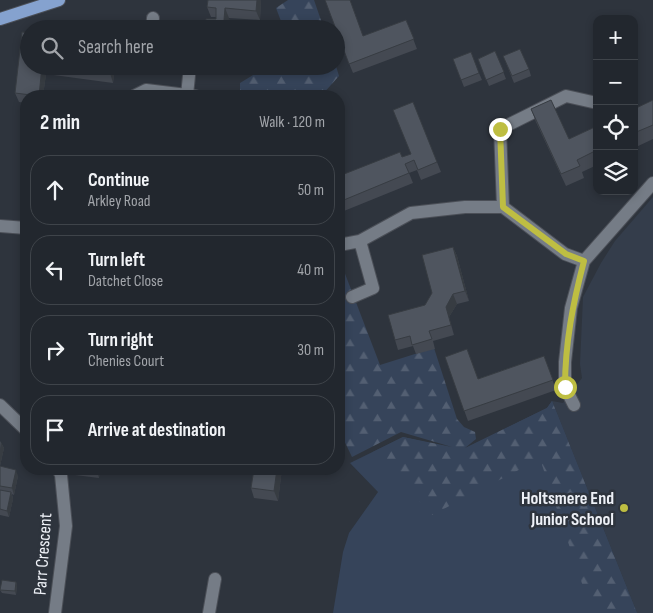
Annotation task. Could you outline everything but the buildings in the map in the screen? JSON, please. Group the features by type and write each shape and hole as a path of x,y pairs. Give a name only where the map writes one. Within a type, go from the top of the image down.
{"main road":[{"path":"0,19 59,0"}],"street":[{"path":"190,75 191,90"},
{"path":"503,207 500,129 566,96 593,102"},
{"path":"574,405 565,387 565,362 571,308 584,261 653,183"},
{"path":"345,244 360,241 411,213 465,207 503,207 566,254 584,261"},
{"path":"0,226 20,228"},
{"path":"352,297 374,288 360,241"},
{"path":"0,405 20,424"},
{"name":"Parr Crescent","path":"55,613 66,526 62,475"},
{"path":"209,613 215,578"}],"shaded area":[{"path":"653,197 653,613 637,613 552,401 563,403 582,378 580,364 583,297 615,241"}],"green space":[{"path":"288,0 314,0 321,20 281,20 276,8"},
{"path":"253,75 339,76 326,90 240,90 240,83"},
{"path":"345,274 380,365 434,348 457,419 464,427 475,432 476,439 465,448 547,408 552,401 637,613 592,613 540,459 432,515 373,452 403,437 452,447 401,432 352,457 345,442"},
{"path":"552,401 637,613 333,613 343,552 349,533 378,492 350,463 403,437 462,450 547,408"}],"place":[{"name":"Holtsmere End Junior School","path":"624,508"}],"route":[{"path":"500,129 503,207 566,254 584,261 571,308 565,362 565,387"}]}
